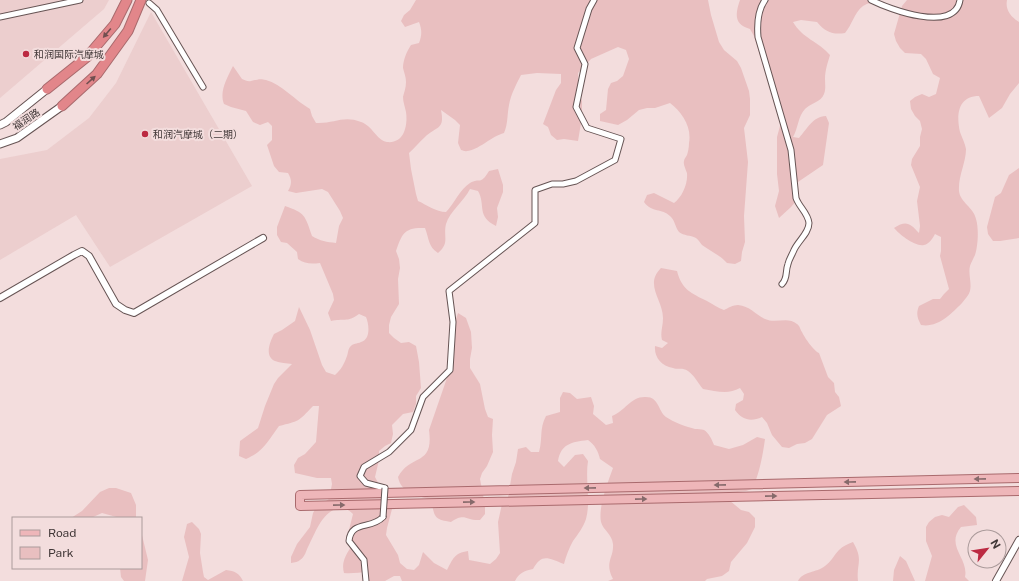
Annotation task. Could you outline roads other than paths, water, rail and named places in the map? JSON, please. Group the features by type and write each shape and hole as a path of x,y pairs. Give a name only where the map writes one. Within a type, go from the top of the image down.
{"highway":[{"path":"47,89 87,57 115,24 127,0"},
{"path":"62,106 97,74 128,31 145,2"}],"main road":[{"name":"福润路","path":"0,125 6,122 47,89"},
{"name":"福润路","path":"0,144 17,138 62,106"},
{"path":"1019,478 300,495 300,506 1019,491"}],"street":[{"path":"0,17 80,0"},
{"path":"366,581 364,560 349,541 350,534 354,528 378,522 383,517 385,488 366,483 360,476 364,467 389,452 411,430 423,397 450,370 453,322 449,291 535,223 535,190 552,184 563,184 576,181 616,160 621,139 587,128 576,106 584,64 577,48 594,0"},
{"path":"765,0 763,2 759,18 758,37 791,150 797,202 806,216 808,223 808,229 797,244 787,265 786,279 782,284"},
{"path":"871,0 888,8 936,18 947,16 952,13 957,8 960,0"},
{"path":"145,2 157,10 203,87"},
{"path":"0,298 82,251 89,256 116,304 125,310 134,313 263,238"},
{"path":"996,581 1018,545"}],"place":[{"name":"和润国际汽摩城","path":"26,54"},
{"name":"和润汽摩城（二期）","path":"145,134"}]}
